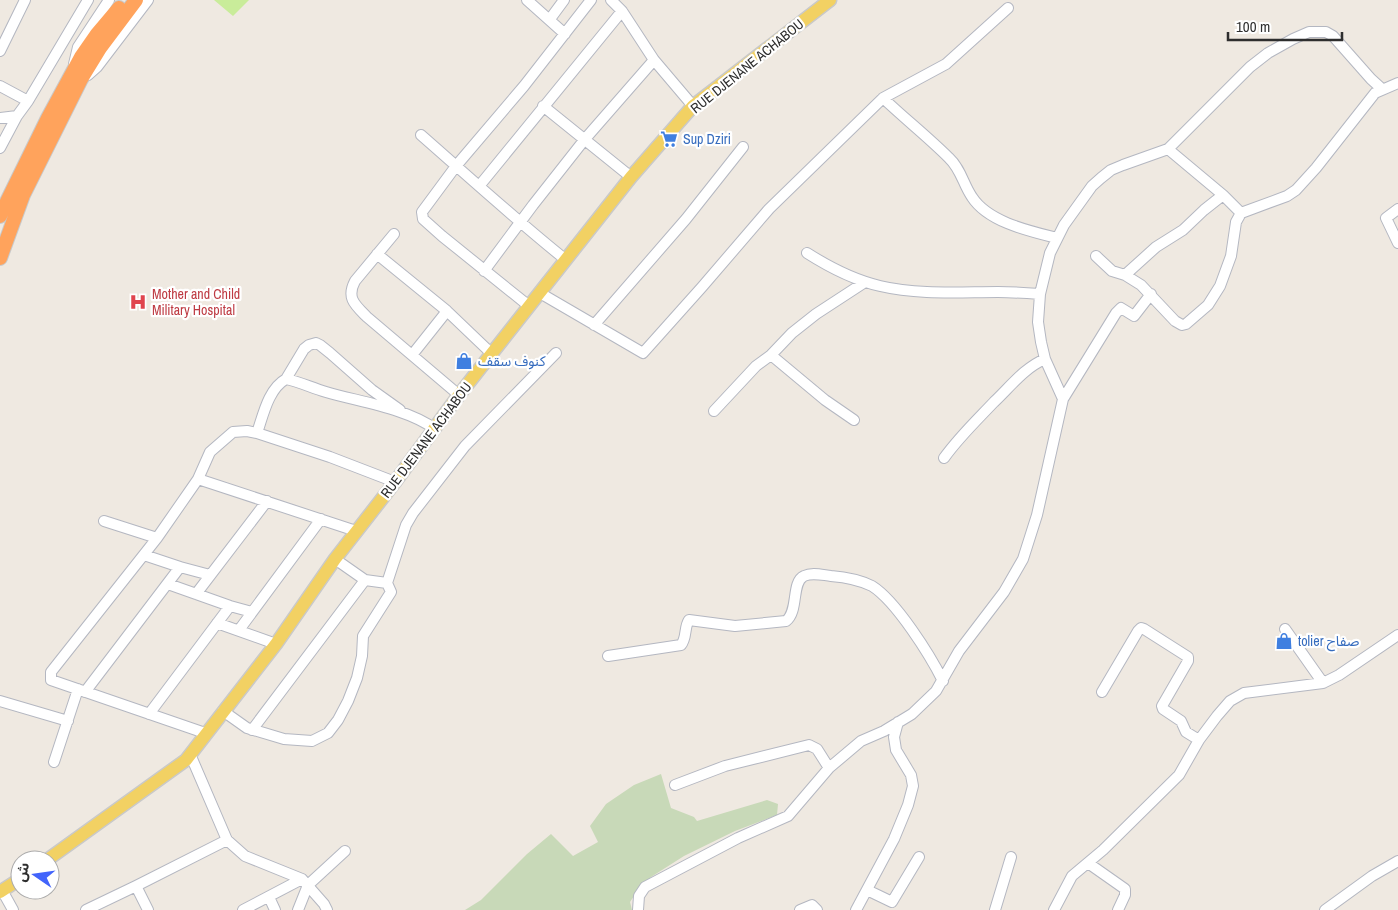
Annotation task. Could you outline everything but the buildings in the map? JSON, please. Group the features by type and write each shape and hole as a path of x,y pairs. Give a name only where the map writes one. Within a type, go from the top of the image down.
{"highway":[{"path":"0,258 23,195 75,80 81,57 97,34 126,0"},
{"path":"0,216 44,126 75,80 136,0"}],"main road":[{"name":"RUE DJENANE ACHABOU","path":"60,851 186,760 276,644 335,559 459,395 631,178 693,106 826,1"}],"street":[{"path":"0,51 25,0"},
{"path":"0,148 17,116 28,101 88,0"},
{"path":"75,80 78,47 109,0"},
{"path":"75,80 97,66 148,0"},
{"path":"527,0 565,34"},
{"path":"550,19 564,0"},
{"path":"529,306 426,222 422,216 422,211 456,166 591,0"},
{"path":"611,0 622,11 654,60 693,106"},
{"path":"540,292 643,353 769,209 884,98 946,64 1008,8"},
{"path":"480,185 622,11"},
{"path":"1063,399 1045,359 1038,322 1040,294 1047,262 1056,238 1092,186 1111,170 1168,149 1250,67 1274,48 1309,32 1326,32 1333,36 1382,89"},
{"path":"484,270 585,139 654,60"},
{"path":"1096,256 1112,271 1136,280 1175,321 1182,325 1200,314 1214,296 1224,276 1230,256 1233,231 1241,213 1286,196 1296,190 1316,168 1375,93 1398,83"},
{"path":"0,86 28,101"},
{"path":"884,98 950,158 957,166 970,194 979,206 990,215 1032,232 1056,238"},
{"path":"543,106 631,178"},
{"path":"0,118 17,116"},
{"path":"421,135 480,185 520,223 566,260"},
{"path":"594,324 686,219 743,147"},
{"path":"1168,149 1241,213"},
{"path":"1125,275 1156,247 1183,230 1204,210 1223,196"},
{"path":"1398,209 1386,218 1398,243"},
{"path":"394,234 356,281 351,289 351,297 363,312 459,395"},
{"path":"807,253 865,282 895,289 1040,294"},
{"path":"377,254 447,311 492,354"},
{"path":"714,412 756,366 771,355 792,332 865,282"},
{"path":"638,910 639,896 646,887 738,838 788,816 829,768 861,741 884,731 912,714 936,690 960,651 1004,592 1022,559 1037,515 1063,399 1118,310 1123,309 1134,316 1151,294"},
{"path":"412,355 447,311"},
{"path":"257,433 271,396 280,383 286,379 309,344 320,345 372,390 406,414"},
{"path":"223,711 252,730 284,739 312,741 328,733 342,713 357,678 362,656 363,636 392,592 387,583 406,525 413,513 465,446 556,353"},
{"path":"771,355 825,400 854,420"},
{"path":"944,458 955,443 1020,376 1045,359"},
{"path":"286,379 324,392 406,414 424,421 435,429"},
{"path":"206,733 51,680 51,672 157,538 198,479 210,452 224,438 236,430 257,433 395,482"},
{"path":"198,479 356,531"},
{"path":"196,594 267,501"},
{"path":"239,630 321,519"},
{"path":"104,521 157,538"},
{"path":"144,555 180,567 210,574"},
{"path":"335,559 365,580 387,583"},
{"path":"54,762 81,690 180,567"},
{"path":"608,656 681,645 685,639 686,623 689,620 735,626 786,621 793,609 799,581 803,576 812,574 840,577 868,584 875,589 903,616 943,681"},
{"path":"252,730 365,580"},
{"path":"168,584 252,612"},
{"path":"149,714 230,606"},
{"path":"217,623 276,644"},
{"path":"1102,692 1138,631 1141,628 1144,629 1188,657 1188,661 1162,706 1163,709 1181,721 1186,732 1199,740"},
{"path":"1285,630 1323,683"},
{"path":"1054,910 1072,876 1103,850 1179,775 1199,740 1225,706 1238,696 1251,692 1323,683 1371,655 1398,635"},
{"path":"0,701 68,721"},
{"path":"856,910 894,840 908,805 913,786 911,774 896,750 894,737 898,722"},
{"path":"674,785 724,766 809,745 817,749 829,768"},
{"path":"190,754 227,840 245,856 305,882 327,910"},
{"path":"86,910 227,840"},
{"path":"243,910 305,882 345,851"},
{"path":"867,890 892,902 919,857"},
{"path":"995,910 1011,857"},
{"path":"1325,910 1372,876 1398,862"},
{"path":"1088,863 1125,889 1125,896 1118,910"},
{"path":"298,910 305,882"},
{"path":"136,886 148,910"},
{"path":"2,892 13,910"},
{"path":"269,897 275,910"},
{"path":"800,910 812,905 817,910"}],"green space":[{"path":"214,0 249,0 233,16"},
{"path":"661,774 671,808 694,817 697,821 767,800 778,804 777,815 735,831 684,856 651,877 638,890 630,902 632,910 465,910 481,900 527,854 551,834 573,856 598,842 590,826 606,804 634,785"}],"place":[{"name":"Sup Dziri","path":"669,139"},
{"name":"Mother and Child Military Hospital","path":"138,302"},
{"name":"كنوف سقف","path":"464,361"},
{"name":"tolier صفاح","path":"1284,641"}]}
